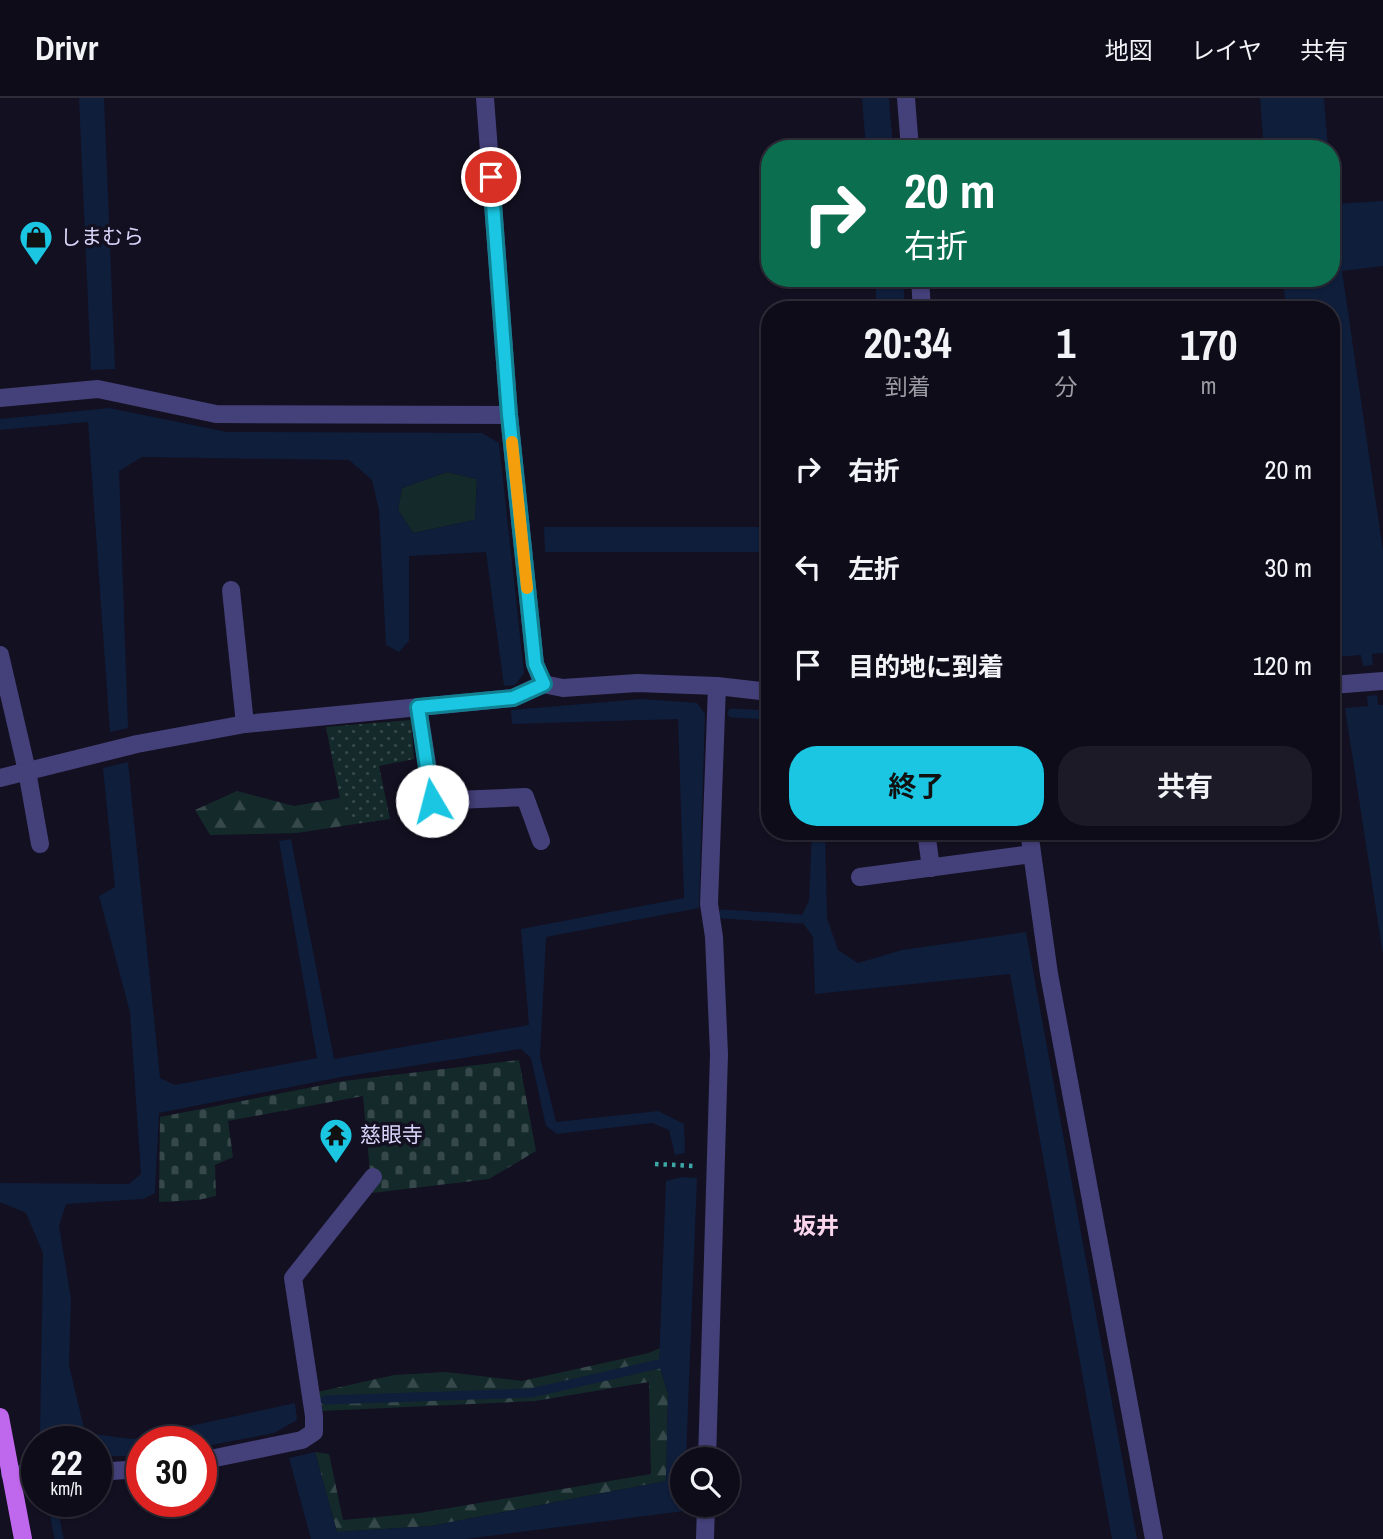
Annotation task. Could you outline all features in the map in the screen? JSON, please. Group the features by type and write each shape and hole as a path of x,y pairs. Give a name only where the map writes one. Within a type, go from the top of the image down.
{"main road":[{"path":"0,1417 23,1539"}],"street":[{"path":"485,98 509,415 535,664 544,684"},
{"path":"906,98 909,140"},
{"path":"0,398 98,389 216,414 509,415"},
{"path":"231,590 245,724"},
{"path":"0,655 27,771 40,844"},
{"path":"1340,684 1383,681"},
{"path":"0,778 137,744 245,724 513,698 544,684 563,688 637,683 717,686 761,691"},
{"path":"707,1447 719,1054 714,937 709,904 717,686"},
{"path":"418,707 432,801 525,797 541,842"},
{"path":"927,840 931,868"},
{"path":"1030,840 1049,974 1154,1539"},
{"path":"860,877 1032,854"},
{"path":"217,1458 302,1440 314,1432 314,1416 293,1278 373,1177"},
{"path":"10,1474 21,1474"},
{"path":"705,1539 706,1517"}],"path":[{"path":"655,1164 716,1167"}],"green space":[{"path":"447,472 477,479 475,520 413,533 398,510 402,488"},
{"path":"411,720 414,759 379,766 390,819 349,825 340,798 326,727"},
{"path":"237,791 294,806 340,798 349,825 297,833 210,835 195,810"},
{"path":"519,1060 536,1151 489,1179 372,1193 363,1096 228,1121 233,1157 215,1165 216,1196 159,1202 160,1117 344,1081"},
{"path":"660,1348 659,1364 668,1394 666,1481 431,1526 337,1532 315,1452 329,1454 343,1520 420,1513 651,1474 649,1382 535,1401 321,1411 318,1392 394,1375 446,1372 522,1381 649,1353"}],"water":[{"path":"79,98 104,98 115,369 91,370"},
{"path":"862,98 889,98 892,140 865,140"},
{"path":"1260,98 1324,98 1327,140 1263,140"},
{"path":"1383,201 1383,266 1342,271 1383,551 1383,653 1372,654 1373,665 1363,666 1361,655 1340,657 1340,301 1286,301 1283,287 1340,287 1340,204"},
{"path":"876,287 904,287 904,301 876,301"},
{"path":"109,408 227,432 482,433 499,443 524,673 515,685 504,686 486,552 409,556 409,641 399,652 386,645 379,510 372,480 349,460 142,457 119,471 128,728 110,732 88,422 0,430 0,419","holes":["447,472 477,479 475,520 413,533 398,510 402,488"]},
{"path":"544,527 761,527 761,552 545,552"},
{"path":"1377,695 1378,705 1383,705 1383,955 1345,708 1368,706 1367,696"},
{"path":"642,699 697,703 705,714 699,908 546,937 540,1057 556,1122 658,1111 684,1124 685,1153 675,1155 669,1130 652,1123 557,1134 546,1126 531,1058 521,1049 341,1077 159,1113 155,1193 143,1199 66,1204 59,1226 71,1299 69,1365 83,1426 40,1426 43,1253 26,1213 0,1202 0,1183 129,1184 141,1174 130,1012 99,896 115,887 103,768 128,762 160,1078 175,1085 317,1058 279,841 291,839 334,1059 529,1025 521,929 684,898 678,719 512,724 511,710"},
{"path":"812,840 825,840 827,918 838,950 858,963 902,950 1026,932 1137,1539 1112,1539 1010,974 815,994 813,937 800,919 809,901"},
{"path":"682,1177 697,1178 686,1447 670,1447 670,1513 466,1539 311,1539 289,1458 315,1452 337,1532 431,1526 666,1481 668,1394 659,1364 666,1181"},
{"path":"295,1403 297,1420 274,1433 217,1444 217,1426 191,1426"},
{"path":"112,1436 126,1438 126,1456 112,1456"}],"waterway":[{"path":"732,713 761,715"},
{"path":"723,914 800,919"},
{"path":"325,1400 531,1393 659,1364"},
{"path":"55,1517 59,1539"}],"slow traffic":[{"path":"512,442 527,588"}],"place":[{"name":"しまむら","path":"36,267"},
{"name":"慈眼寺","path":"336,1165"}],"district":[{"name":"坂井","path":"816,1226"}],"route":[{"path":"432,801 418,707 513,698 544,684 535,664 509,415 491,177"}]}
